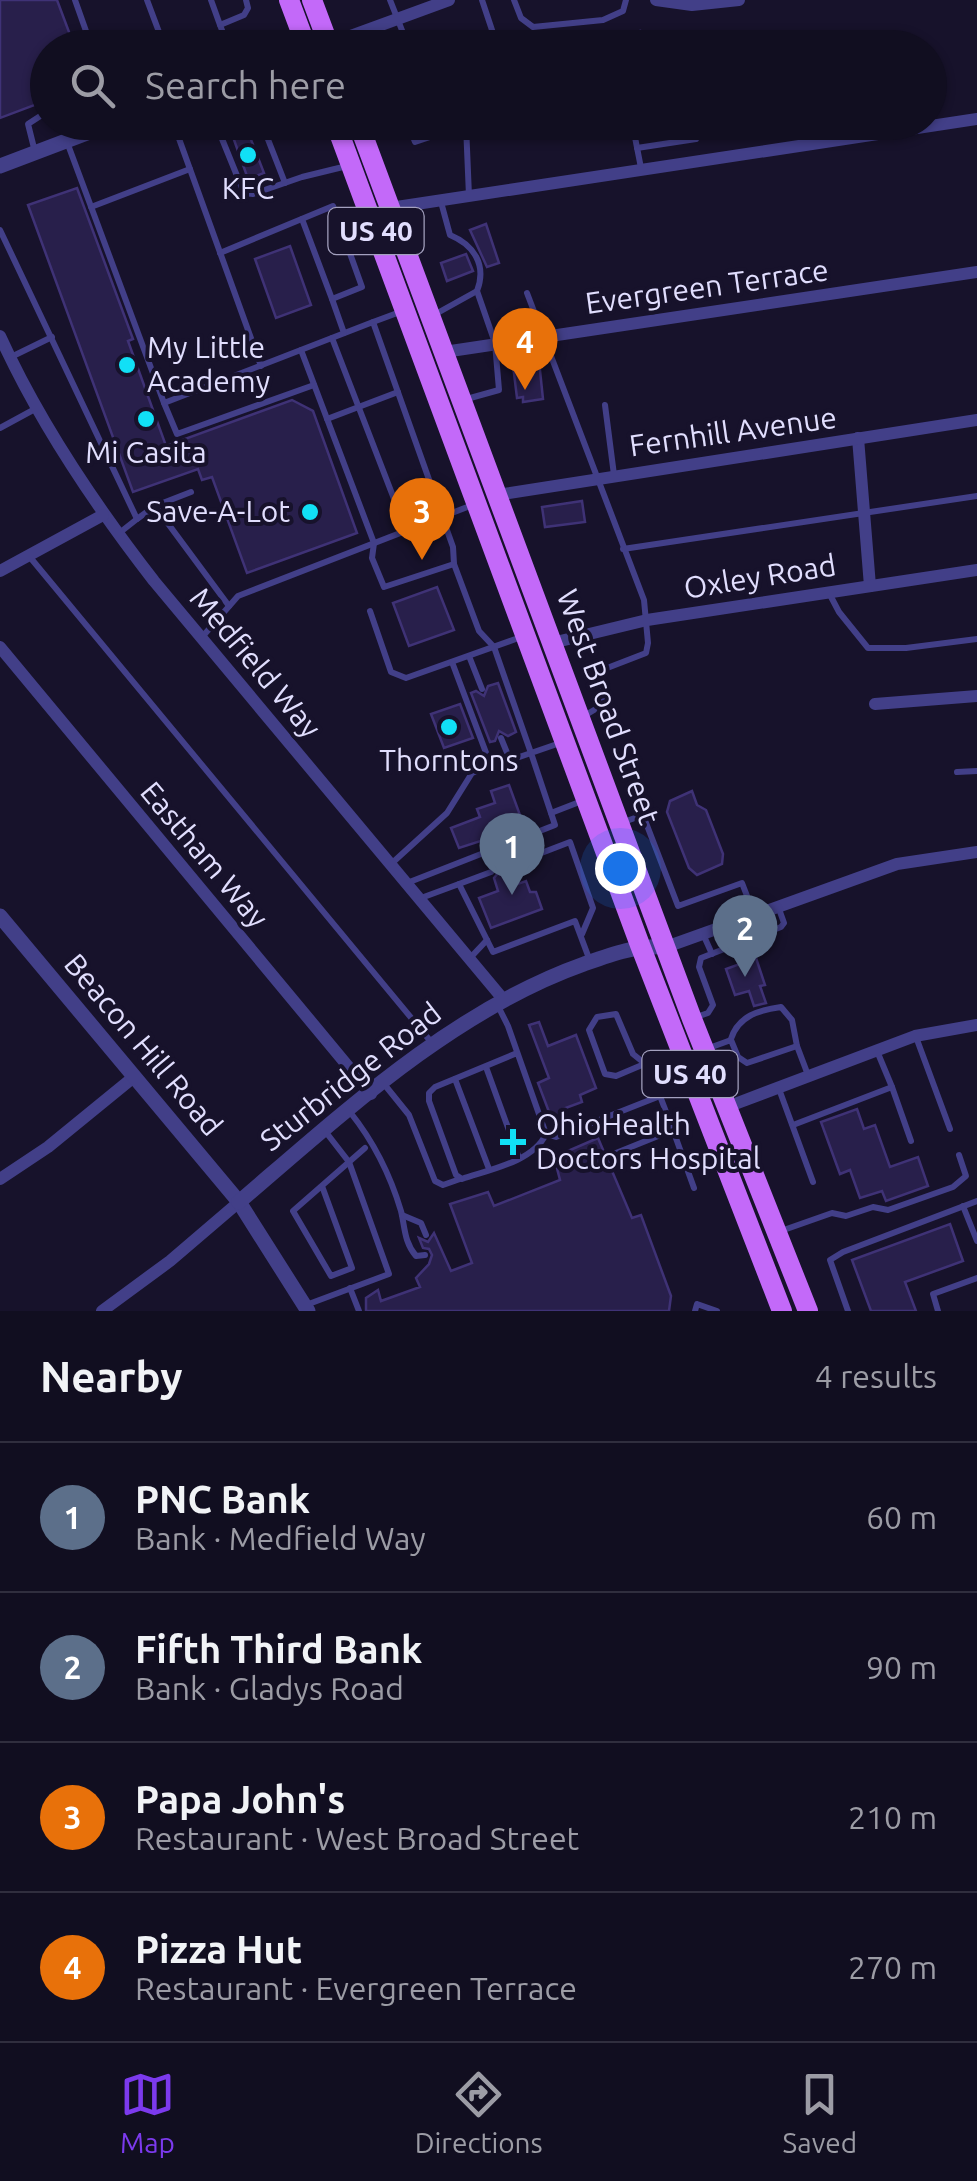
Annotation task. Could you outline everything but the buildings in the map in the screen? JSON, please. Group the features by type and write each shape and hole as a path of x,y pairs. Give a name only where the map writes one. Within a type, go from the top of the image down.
{"main road":[{"path":"289,0 300,30"},
{"path":"312,0 321,30"},
{"name":"West Broad Street","path":"342,140 640,945 782,1311"},
{"name":"West Broad Street","path":"365,140 692,1019 808,1311"},
{"path":"416,340 433,356 481,480 498,495"},
{"path":"525,635 539,644 593,774 610,796"}],"street":[{"path":"367,30 449,0"},
{"path":"656,0 692,5 739,0"},
{"path":"947,123 977,119"},
{"path":"390,208 836,140"},
{"path":"0,166 67,141"},
{"name":"Evergreen Terrace","path":"444,352 977,272"},
{"name":"Medfield Way","path":"0,336 36,408 103,515 470,958 500,1001"},
{"name":"Fernhill Avenue","path":"498,495 977,420"},
{"path":"858,438 870,586"},
{"path":"0,571 103,515"},
{"name":"Oxley Road","path":"552,643 647,620 977,570"},
{"name":"Eastham Way","path":"0,647 377,1089"},
{"path":"875,704 977,696"},
{"path":"666,947 897,864 977,852"},
{"name":"Beacon Hill Road","path":"0,916 239,1202 306,1308"},
{"name":"Sturbridge Road","path":"102,1311 170,1261 432,1044 500,1001 590,962 640,945 666,947"},
{"path":"727,1108 916,1036 977,1025"},
{"path":"0,1179 48,1147 134,1076"}],"lane":[{"path":"74,0 85,30"},
{"path":"148,0 159,30"},
{"path":"211,0 222,30"},
{"path":"220,25 244,15 248,8 246,0"},
{"path":"390,0 402,30"},
{"path":"482,0 493,30"},
{"path":"514,0 521,18 533,27 616,16 624,1"},
{"path":"32,140 36,153"},
{"path":"180,140 261,366"},
{"path":"224,140 244,193 253,194 351,166"},
{"path":"268,140 285,183"},
{"path":"468,140 469,196"},
{"path":"635,140 641,169"},
{"path":"637,148 689,140"},
{"path":"67,141 177,434 314,385"},
{"path":"92,207 190,169"},
{"path":"441,200 450,236 468,243 476,257 481,272 477,291 495,344 499,390 462,400"},
{"path":"220,253 333,206 362,287 332,298"},
{"path":"302,219 344,334"},
{"path":"0,230 137,519"},
{"path":"431,316 477,291"},
{"path":"527,293 644,600 647,620 646,653 602,670 604,704 580,718"},
{"path":"164,403 405,310"},
{"path":"373,322 442,516 454,564 479,631 494,647 555,825 407,883"},
{"path":"10,358 52,336"},
{"path":"332,338 406,530"},
{"path":"301,350 374,543 372,558 384,588 454,564"},
{"path":"327,419 398,392"},
{"path":"605,405 614,474"},
{"path":"0,428 36,408"},
{"path":"118,534 155,506 190,492"},
{"path":"623,549 977,496"},
{"path":"202,638 238,596 476,504"},
{"path":"155,506 229,606"},
{"path":"29,556 432,1044"},
{"path":"828,592 868,648 977,639"},
{"path":"370,611 391,672 406,678 525,635"},
{"path":"468,656 482,689"},
{"path":"452,662 491,766"},
{"path":"501,738 510,760"},
{"path":"391,864 448,813 472,773 564,741"},
{"path":"957,772 977,770"},
{"path":"551,813 586,800"},
{"path":"620,824 643,815 678,906 742,883 752,938"},
{"path":"502,868 570,842 593,908 582,936"},
{"path":"419,898 491,872"},
{"path":"459,884 493,952 575,920 590,962"},
{"path":"692,1019 712,1010 698,966 701,958 783,926 778,907"},
{"path":"703,934 712,954"},
{"path":"470,958 487,940"},
{"path":"377,1089 409,1115 435,1181 443,1185 519,1158 542,1142 546,1134 500,1001"},
{"path":"797,1046 748,1063 738,1057 731,1040 734,1029 744,1018 781,1006 792,1020 808,1076"},
{"path":"642,1065 633,1054 616,1014 592,1020 589,1030 604,1074 616,1076 648,1066 694,1188"},
{"path":"916,1036 950,1129"},
{"path":"704,1050 731,1040"},
{"path":"877,1050 911,1141"},
{"path":"462,1179 456,1175 429,1093 435,1086 517,1052"},
{"path":"486,1066 519,1158"},
{"path":"455,1079 488,1169"},
{"path":"778,1087 813,1182"},
{"path":"792,1125 892,1087"},
{"path":"546,1134 556,1137 660,1096"},
{"path":"349,1112 376,1148 402,1214 403,1231 411,1250 416,1256 425,1254"},
{"path":"306,1308 389,1274 348,1162 325,1130"},
{"path":"616,1152 673,1130"},
{"path":"322,1186 352,1268 331,1276 293,1210 365,1148"},
{"path":"777,1232 832,1214 846,1216 873,1207 888,1210 953,1187 966,1176 959,1155"},
{"path":"848,1311 830,1260 977,1201"},
{"path":"963,1206 977,1240"},
{"path":"402,1214 421,1223 426,1235"},
{"path":"938,1311 933,1294 977,1278"},
{"path":"350,1288 360,1311"},
{"path":"695,1311 697,1304 718,1311"}],"place":[{"name":"KFC","path":"248,155"},
{"name":"My Little Academy","path":"127,365"},
{"name":"Pizza Hut","path":"525,390"},
{"name":"Mi Casita","path":"146,419"},
{"name":"Save-A-Lot","path":"310,512"},
{"name":"Papa John's","path":"422,560"},
{"name":"Thorntons","path":"449,727"},
{"name":"PNC Bank","path":"512,895"},
{"name":"Fifth Third Bank","path":"745,977"},
{"name":"OhioHealth Doctors Hospital","path":"513,1142"}]}
